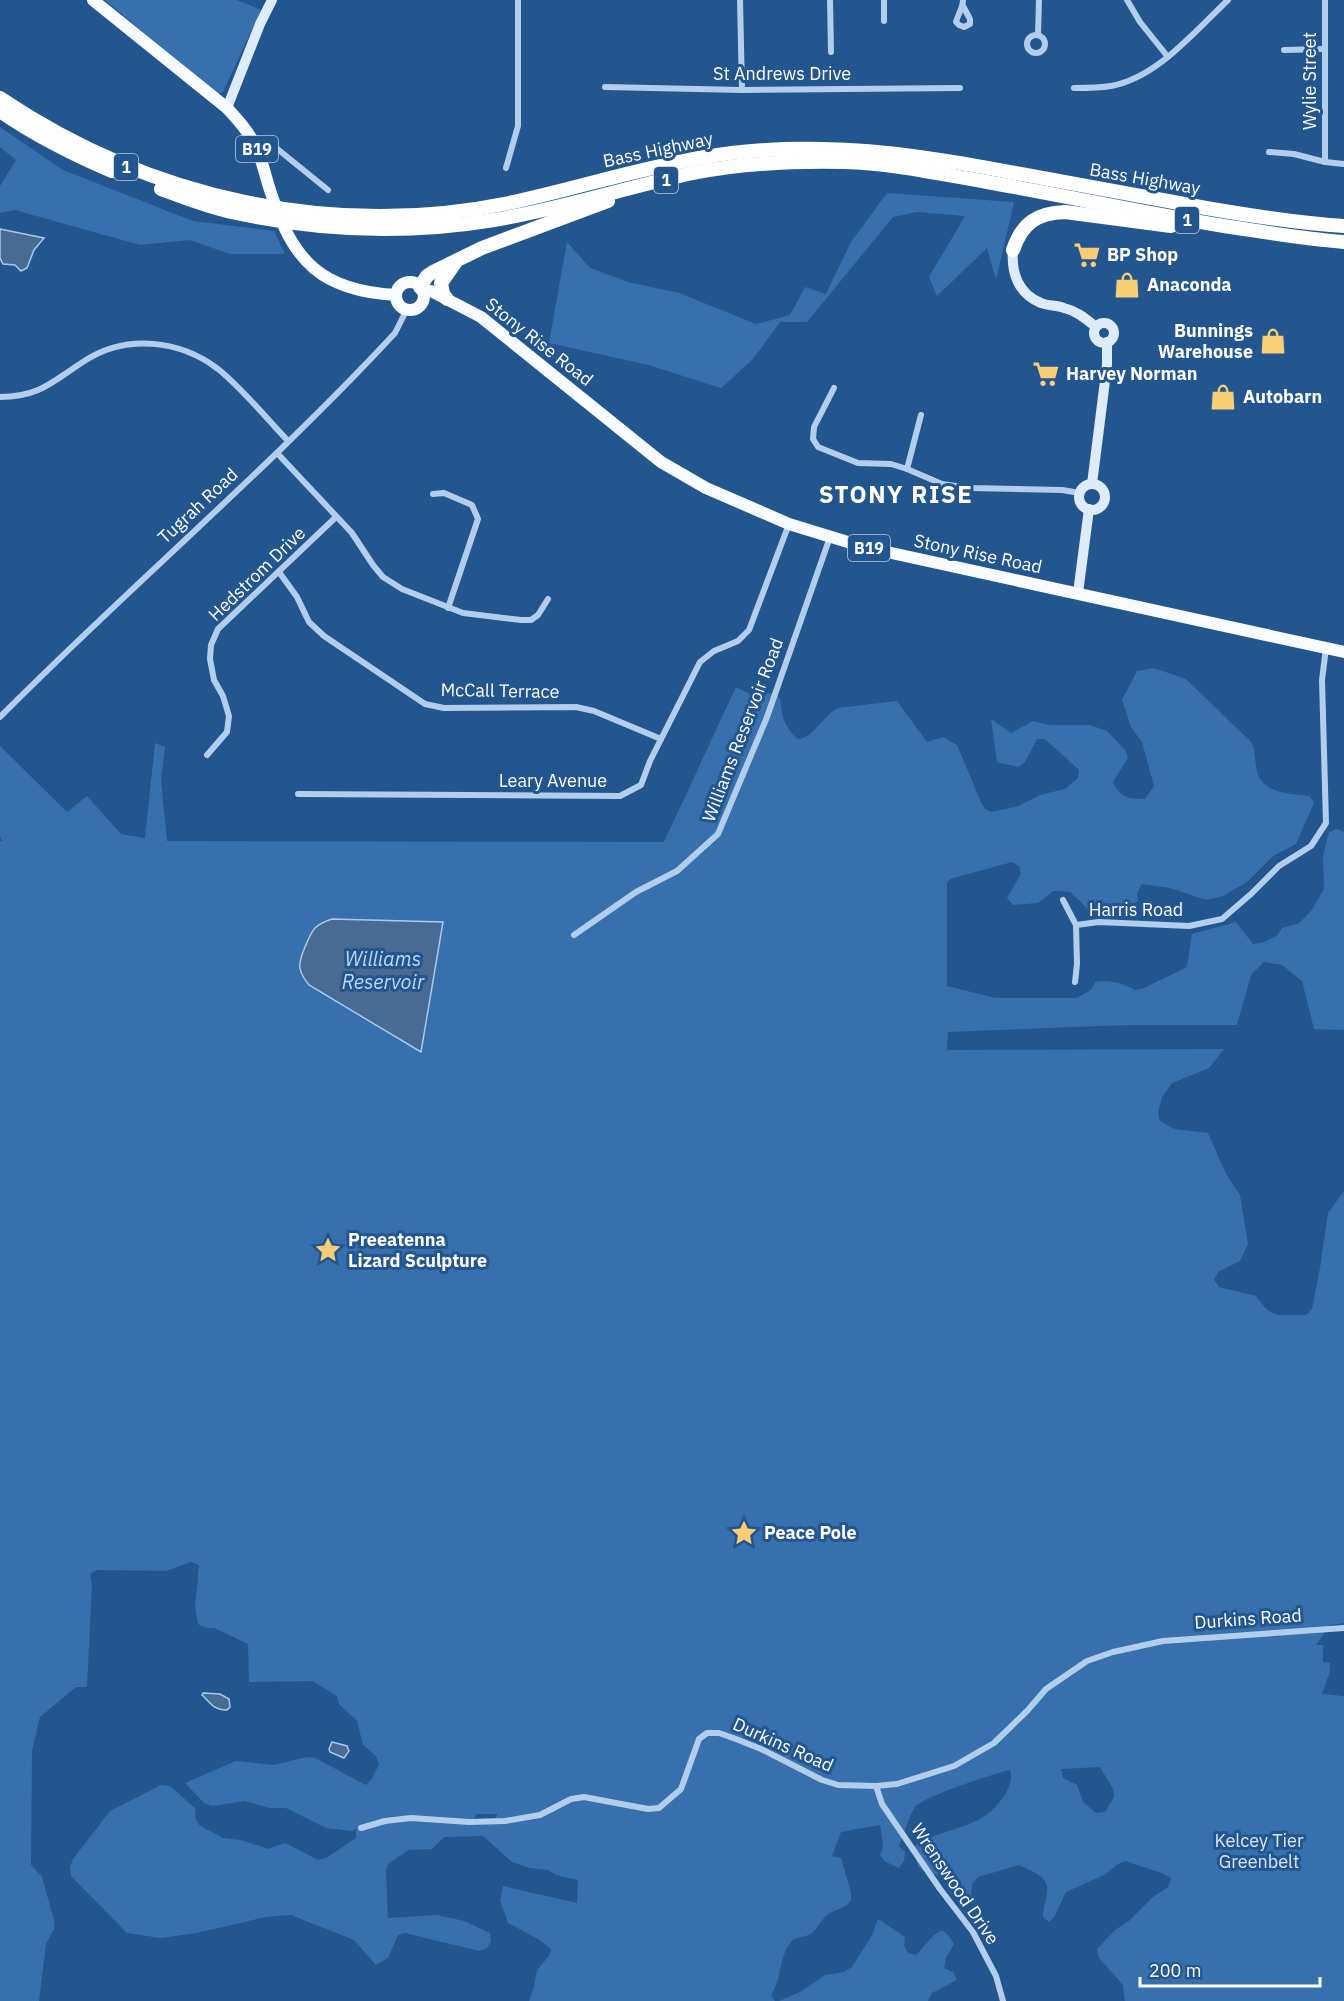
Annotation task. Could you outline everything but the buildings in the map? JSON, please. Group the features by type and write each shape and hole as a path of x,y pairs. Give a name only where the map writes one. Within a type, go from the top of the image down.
{"highway":[{"path":"0,89 71,135 88,149"},
{"name":"Bass Highway","path":"0,98 36,121 88,149 142,173 302,223 387,230 460,225 533,212 716,169 779,163 846,162 888,166 1031,190 1159,215 1269,233 1344,242"},
{"name":"Bass Highway","path":"0,111 30,132 110,170 192,200 233,212 289,209 388,216 430,214 518,201 706,156 757,150 824,149 873,151 949,161 1269,218 1344,226"},
{"path":"421,294 427,276 482,248 643,188 693,173"},
{"path":"1013,250 1018,237 1036,218 1065,212 1207,231 1269,233"},
{"path":"451,301 443,294 441,283 456,261"}],"main road":[{"name":"B19","path":"93,0 227,108 242,124 257,148 284,231 293,247 307,263 339,284 357,290 396,294 400,286 407,282 414,283 421,294"},
{"name":"Stony Rise Road","path":"421,294 431,291 488,323 661,462 706,488 789,524 864,547 1344,652"},
{"path":"396,294 400,305 407,309 415,308 421,294"}],"street":[{"path":"227,108 260,24 272,0"},
{"path":"506,168 518,126 518,0"},
{"path":"740,0 742,90"},
{"path":"830,0 831,52"},
{"path":"884,0 884,21"},
{"path":"1038,35 1039,0"},
{"path":"1127,0 1140,22 1168,57"},
{"path":"1074,88 1112,86 1145,74 1168,57 1228,0"},
{"name":"Wylie Street","path":"1325,0 1325,162"},
{"path":"1284,50 1324,49"},
{"name":"St Andrews Drive","path":"605,87 742,90 960,88"},
{"path":"257,148 265,144 275,147 328,190"},
{"path":"1269,152 1294,154 1344,164"},
{"path":"1013,250 1014,275 1020,288 1042,304 1074,311 1096,327"},
{"name":"Tugrah Road","path":"0,717 163,559 277,453 395,333 407,309"},
{"path":"1092,484 1107,365 1107,342 1114,335 1112,328 1104,323 1096,327 1094,334 1097,340 1107,342"},
{"path":"0,397 28,395 46,388 100,352 132,344 163,345 192,352 218,369 288,441"},
{"path":"834,388 814,427 813,439 818,447 858,463 891,464 942,484 970,488 1062,490 1080,493"},
{"path":"907,469 921,415"},
{"path":"277,453 352,533 383,576 402,589 463,613 531,620 538,615 548,599"},
{"path":"1092,484 1100,487 1104,498 1098,508 1089,509 1080,502 1080,493 1084,487 1092,484"},
{"path":"433,494 444,494 472,505 478,519 448,608"},
{"path":"1078,593 1089,509"},
{"name":"Hedstrom Drive","path":"207,755 227,732 229,716 223,696 214,680 210,659 211,645 218,629 336,517"},
{"name":"Leary Avenue","path":"298,794 620,796 641,785 650,761 700,662 714,651 738,641 749,630 789,524"},
{"name":"Williams Reservoir Road","path":"574,935 636,892 677,871 718,834 767,717 830,537"},
{"name":"McCall Terrace","path":"279,572 297,597 309,622 324,636 425,704 444,708 576,707 594,711 661,739"},
{"name":"Harris Road","path":"1075,982 1076,925 1099,922 1189,926 1222,919 1279,866 1311,846 1326,823 1322,680 1326,648"},
{"path":"1063,900 1076,925"},
{"name":"Durkins Road","path":"361,1828 385,1821 411,1818 469,1822 505,1821 540,1815 571,1799 584,1797 648,1809 659,1808 681,1789 699,1739 707,1733 718,1733 761,1749 822,1780 837,1785 897,1784 954,1766 994,1743 1046,1689 1087,1661 1113,1652 1163,1641 1344,1628"},
{"name":"Wrenswood Drive","path":"876,1786 882,1804 940,1889 973,1932 996,1976 1003,2001"}],"green space":[{"path":"105,0 237,0 261,10 223,92 217,94"},
{"path":"0,127 63,170 193,221 274,231 285,254 230,254 190,240 140,245 15,210 0,213 0,186 16,160 0,147"},
{"path":"887,193 1014,202 996,280 987,248 937,296 929,277 965,216 917,212 893,217 807,322 780,322 753,359 721,388 648,365 549,343 567,242 590,268 628,282 679,293 756,324 790,315 805,287 826,294 851,242"},
{"name":"Kelcey Tier Greenbelt","path":"1154,668 1186,679 1251,742 1258,775 1267,786 1281,792 1310,796 1314,803 1296,844 1273,856 1247,882 1223,896 1206,900 1170,888 1142,884 1137,893 1138,901 1127,908 1115,910 1090,911 1070,892 1061,891 1053,891 1038,903 1013,905 1007,898 1021,874 1019,866 1012,862 950,879 947,883 947,986 995,998 1076,998 1091,990 1095,982 1100,981 1116,982 1135,990 1144,988 1187,967 1192,934 1236,922 1253,944 1262,943 1277,936 1282,928 1299,923 1311,911 1324,889 1323,856 1329,832 1337,829 1344,832 1344,1030 1314,1029 1302,981 1282,965 1264,962 1251,975 1237,1025 1129,1025 948,1032 947,1050 1224,1049 1209,1068 1172,1083 1162,1097 1158,1113 1160,1121 1174,1129 1208,1133 1226,1174 1240,1195 1248,1244 1240,1261 1218,1272 1214,1280 1219,1287 1256,1296 1272,1313 1306,1315 1312,1309 1328,1213 1344,1191 1344,1623 1330,1625 1316,1645 1323,1645 1323,1662 1330,1663 1330,1671 1322,1694 1344,1696 1344,2001 1125,2001 1123,1985 1099,1958 1097,1949 1115,1930 1129,1921 1153,1897 1168,1887 1171,1878 1126,1861 1104,1875 1066,1892 1055,1916 1049,1922 1043,1917 1047,1893 1046,1882 1039,1875 1019,1865 978,1877 972,1884 971,1903 956,1899 950,1892 945,1877 921,1869 917,1862 915,1846 931,1837 972,1823 986,1815 1007,1791 1011,1777 1010,1770 931,1797 915,1807 899,1846 905,1852 904,1861 899,1868 884,1861 880,1855 883,1846 880,1825 841,1832 832,1856 841,1858 851,1892 851,1901 827,1915 812,1933 791,1942 784,1954 775,1989 771,1995 775,2001 529,2001 537,1970 549,1956 551,1949 538,1939 508,1923 500,1900 503,1886 577,1903 578,1880 512,1862 483,1836 444,1837 432,1849 409,1850 389,1863 386,1870 388,1918 437,1915 464,1921 490,1933 491,1941 487,1948 479,1951 405,1933 398,1935 388,1958 376,1965 354,1940 291,1915 266,1917 197,1933 161,1938 127,1933 71,1876 70,1867 73,1859 110,1811 161,1785 170,1786 196,1809 195,1817 199,1825 223,1838 241,1840 268,1849 285,1843 318,1860 326,1858 356,1838 356,1828 352,1831 326,1828 286,1808 270,1808 244,1801 212,1806 204,1803 185,1783 236,1761 274,1765 306,1757 315,1758 366,1785 372,1779 379,1764 376,1756 363,1745 357,1721 339,1704 337,1696 312,1681 249,1682 248,1644 214,1628 206,1628 198,1624 195,1607 199,1565 191,1562 166,1571 97,1570 90,1574 92,1585 87,1687 76,1687 40,1717 32,1751 31,1865 42,1877 54,1920 54,1929 46,1944 39,2001 0,2001 0,841 2,841 0,836 0,746 67,812 87,796 121,834 145,838 155,743 165,747 161,781 167,841 664,842 736,687 750,694 776,693 785,723 798,739 809,734 838,708 897,701 927,742 943,737 957,745 981,802 985,809 992,812 1018,806 1040,795 1065,789 1078,778 1079,770 1045,739 1037,739 1025,762 1018,767 997,762 991,719 1011,733 1033,721 1049,725 1090,725 1107,731 1125,750 1128,758 1113,782 1119,791 1130,798 1145,799 1154,786 1142,742 1131,727 1122,700 1137,671","holes":["1100,1767 1113,1789 1114,1797 1105,1812 1096,1813 1083,1802 1077,1785 1063,1778 1061,1769","476,1814 497,1814 497,1815 495,1821 473,1821"]},
{"path":"878,1919 905,1937 904,1946 908,1953 916,1955 934,1935 942,1930 954,1944 946,1958 944,1968 953,1972 957,1980 932,1993 928,2001 779,2001 802,1991 825,1975 844,1972 852,1967 872,1935"}],"water":[{"path":"0,229 44,238 34,250 27,268 21,271 15,265 3,264 0,258"},
{"name":"Williams Reservoir","path":"332,919 443,922 421,1052 309,985 301,971 303,953 315,928"},
{"path":"203,1693 220,1694 229,1699 230,1707 227,1710 215,1708 202,1695"},
{"path":"332,1742 347,1746 349,1751 344,1758 330,1752"}],"place":[{"name":"BP Shop","path":"1087,255"},
{"name":"Anaconda","path":"1127,285"},
{"name":"Bunnings Warehouse","path":"1273,341"},
{"name":"Harvey Norman","path":"1046,374"},
{"name":"Autobarn","path":"1223,397"},
{"name":"Preeatenna Lizard Sculpture","path":"328,1250"},
{"name":"Peace Pole","path":"744,1533"}],"district":[{"name":"STONY RISE","path":"896,495"}]}
